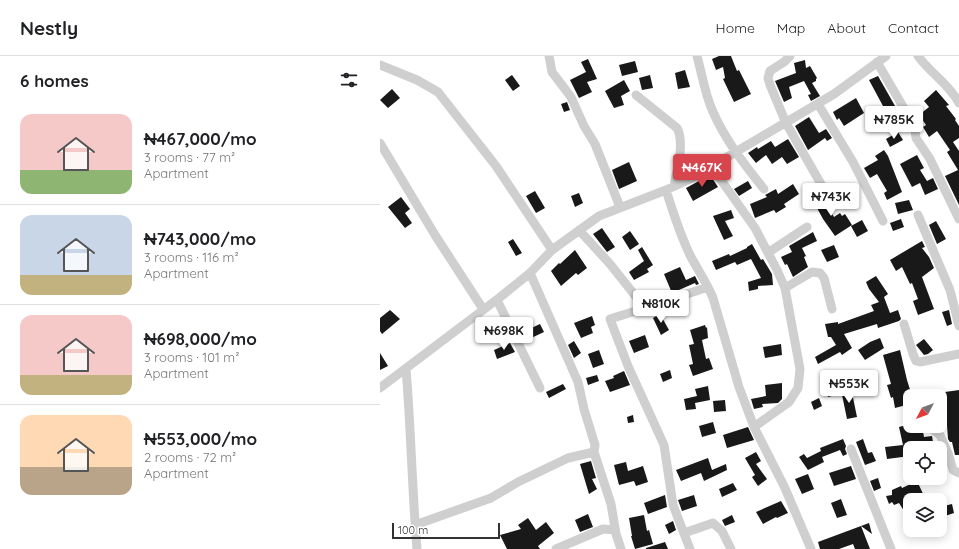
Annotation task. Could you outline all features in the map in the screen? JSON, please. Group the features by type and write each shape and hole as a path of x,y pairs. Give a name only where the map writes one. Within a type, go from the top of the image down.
{"street":[{"path":"549,56 552,72 571,97 584,126 595,144 620,207"},
{"path":"697,56 712,112 734,152 764,189"},
{"path":"790,56 770,71 768,78 786,123 833,205"},
{"path":"918,56 948,87 959,103"},
{"path":"380,388 483,309 497,300 530,273 552,250 599,216 690,179 834,94 881,58 915,129 916,138 933,165 959,219"},
{"path":"380,65 417,80 438,92 496,166 552,250"},
{"path":"636,95 677,128 680,133 681,143 670,188 679,230 708,287 739,387 754,427 784,486 811,549"},
{"path":"818,104 853,162 883,220"},
{"path":"380,143 435,235 483,309"},
{"path":"711,166 752,223 769,252 785,288 800,369 798,388 789,402 754,427"},
{"path":"918,215 950,290 959,326"},
{"path":"769,252 807,227"},
{"path":"579,230 610,264 645,308"},
{"path":"785,288 812,272 820,273 824,278 832,309"},
{"path":"530,273 578,382 584,409 595,445 594,452 611,504 615,530 621,549"},
{"path":"690,549 673,505 664,445 628,366 610,319 708,287"},
{"path":"497,300 540,388"},
{"path":"904,324 916,361 920,362 959,354"},
{"path":"406,369 417,549"},
{"path":"937,433 940,435 948,453 953,470 959,473"},
{"path":"851,449 891,549"},
{"path":"415,525 491,498 518,482 568,458 594,452"},
{"path":"684,533 714,523 722,531 730,549"},
{"path":"556,549 603,529 615,530"}],"building":[{"path":"719,56 731,56 737,71 739,70 751,94 734,102 723,79 725,78 723,67 716,70 712,59"},
{"path":"588,59 597,79 587,82 592,92 579,98 570,80 586,72 581,62"},
{"path":"805,60 806,68 810,66 817,78 816,81 812,83 820,96 811,101 808,95 811,94 804,81 789,87 792,98 784,102 775,81 796,73 794,63"},
{"path":"635,61 638,72 622,76 619,65"},
{"path":"685,70 690,87 678,89 675,73"},
{"path":"512,75 520,86 513,91 505,80"},
{"path":"650,75 653,88 642,90 639,78"},
{"path":"878,76 907,127 897,132 869,80"},
{"path":"624,80 630,91 621,96 624,105 614,108 605,91"},
{"path":"392,89 400,98 388,108 380,100"},
{"path":"936,90 949,105 946,106 956,119 955,120 959,126 959,138 953,142 959,151 959,205 945,176 958,170 947,152 950,150 937,131 929,137 923,127 926,125 919,115 929,107 924,101"},
{"path":"856,98 864,113 844,126 839,118 837,120 833,112"},
{"path":"567,102 570,110 564,112 561,104"},
{"path":"809,117 819,133 826,129 832,138 827,141 825,138 808,150 795,126"},
{"path":"898,132 903,140 890,147 886,139"},
{"path":"788,139 799,157 787,164 782,157 772,164 766,155 756,163 748,153 771,141 775,147"},
{"path":"884,150 888,156 902,192 887,200 884,193 887,191 877,174 870,178 864,168 878,160 875,156"},
{"path":"917,155 924,168 920,170 927,181 933,178 938,189 925,195 920,183 912,187 900,164"},
{"path":"629,162 637,181 619,189 612,170"},
{"path":"710,175 718,187 693,201 686,188"},
{"path":"748,181 752,188 739,196 734,189"},
{"path":"793,184 799,194 784,204 786,207 776,213 774,210 755,218 750,204 767,197 765,195 776,189 778,194"},
{"path":"535,191 545,208 536,213 526,196"},
{"path":"579,193 583,203 575,207 571,196"},
{"path":"819,193 834,217 840,213 842,216 845,214 852,225 835,236 823,219 811,197"},
{"path":"401,197 410,209 405,213 412,223 405,228 388,207"},
{"path":"909,200 913,210 898,214 895,203"},
{"path":"731,210 734,218 725,221 733,236 724,240 713,216"},
{"path":"901,219 904,227 893,231 890,223"},
{"path":"862,220 868,231 857,237 851,226"},
{"path":"936,221 946,239 937,244 929,225"},
{"path":"602,228 615,247 607,252 593,234"},
{"path":"630,231 639,244 630,250 622,237"},
{"path":"813,232 817,241 802,248 806,256 804,257 808,267 793,277 787,264 785,265 781,257 792,252 789,246"},
{"path":"513,239 522,253 516,256 508,242"},
{"path":"922,241 925,247 922,248 929,257 934,268 922,277 934,309 918,315 913,301 918,299 912,283 910,284 902,267 896,271 890,260"},
{"path":"752,244 761,260 763,259 772,274 773,285 758,286 758,289 749,291 748,282 761,278 751,259 737,265 735,262 716,270 712,261 729,254 730,256"},
{"path":"834,245 839,257 827,262 821,250"},
{"path":"642,247 653,265 647,269 649,272 634,280 629,272 644,261 638,250"},
{"path":"575,250 587,268 578,275 576,273 561,286 551,271"},
{"path":"680,267 686,280 695,276 699,284 696,285 695,283 672,293 664,274"},
{"path":"876,276 888,294 884,297 890,313 898,310 901,319 878,328 877,324 844,334 852,348 842,355 840,352 818,364 815,357 836,345 831,337 828,337 825,324 838,322 838,324 874,311 871,305 879,302 869,289 866,282"},
{"path":"390,310 400,319 382,334 380,331 380,318"},
{"path":"949,310 952,324 947,326 942,312"},
{"path":"660,314 669,330 661,335 653,318"},
{"path":"592,316 595,325 591,327 593,333 581,338 574,323"},
{"path":"540,324 544,332 529,339 525,331"},
{"path":"705,325 706,328 707,327 708,338 702,340 706,359 709,358 713,369 693,376 689,365 693,364 689,345 694,344 690,330"},
{"path":"645,335 649,347 634,353 629,341"},
{"path":"880,338 884,348 865,360 858,350 870,342"},
{"path":"924,339 933,350 924,355 916,345"},
{"path":"574,341 581,353 574,358 568,345"},
{"path":"510,343 515,352 497,359 494,350"},
{"path":"781,344 782,355 765,358 763,347"},
{"path":"599,350 604,364 593,368 588,354"},
{"path":"900,350 910,389 903,389 903,406 895,408 893,397 891,398 887,385 891,384 883,355"},
{"path":"380,353 388,366 380,370"},
{"path":"670,370 672,378 663,382 660,374"},
{"path":"624,371 630,385 610,392 605,381 614,378 613,376"},
{"path":"597,375 599,381 588,385 586,378"},
{"path":"782,383 782,399 778,403 762,404 763,407 754,409 751,399 766,396 765,385"},
{"path":"563,384 566,389 549,398 546,392"},
{"path":"833,384 836,395 828,397 825,386"},
{"path":"708,386 710,400 695,403 696,409 686,410 684,399 697,396 695,389"},
{"path":"851,388 857,417 847,419 841,390"},
{"path":"959,390 959,455 955,455 952,442 948,439 947,392"},
{"path":"819,398 822,406 814,410 811,402"},
{"path":"725,400 726,411 714,412 713,401"},
{"path":"633,415 634,422 628,423 627,417"},
{"path":"713,422 716,433 702,437 699,426"},
{"path":"903,426 903,433 923,433 924,437 932,436 933,441 903,441 903,445 899,427"},
{"path":"748,427 754,440 727,448 723,435"},
{"path":"843,439 847,454 843,456 840,450 822,457 824,462 808,470 799,457 804,454 807,458 821,451 820,448"},
{"path":"863,439 868,453 872,452 876,461 865,465 856,442"},
{"path":"903,445 903,457 887,459 885,447"},
{"path":"756,452 761,461 756,464 767,479 758,486 752,477 755,475 745,458"},
{"path":"708,458 712,470 726,464 727,470 704,481 701,473 681,481 676,470"},
{"path":"591,461 596,478 592,479 597,489 589,494 580,464"},
{"path":"626,462 628,471 643,466 648,482 636,486 634,481 619,485 614,465"},
{"path":"851,466 856,479 834,486 829,473"},
{"path":"808,474 814,489 802,494 795,479"},
{"path":"878,478 881,488 874,491 870,481"},
{"path":"733,483 737,490 722,497 719,489"},
{"path":"908,485 919,485 923,493 903,493 903,509 899,503 894,505 892,502 889,504 886,496 892,495 892,490 901,486 902,488"},
{"path":"665,495 667,507 648,514 644,503"},
{"path":"694,495 697,506 682,511 678,500"},
{"path":"841,499 847,515 837,518 831,503"},
{"path":"781,501 788,513 763,524 756,512"},
{"path":"952,504 954,513 947,515 947,505"},
{"path":"588,514 593,527 580,532 575,520"},
{"path":"644,515 647,531 649,530 653,544 635,549 631,536 629,518"},
{"path":"732,515 735,522 725,526 722,520"},
{"path":"528,518 536,530 546,522 554,533 538,546 540,549 507,549 500,535 521,529 518,525"},
{"path":"673,521 676,530 669,534 665,525"},
{"path":"869,523 872,534 861,526"},
{"path":"861,526 870,549 855,549 853,544 839,549 820,549 818,542"},
{"path":"665,542 668,549 646,549 646,548"}]}
